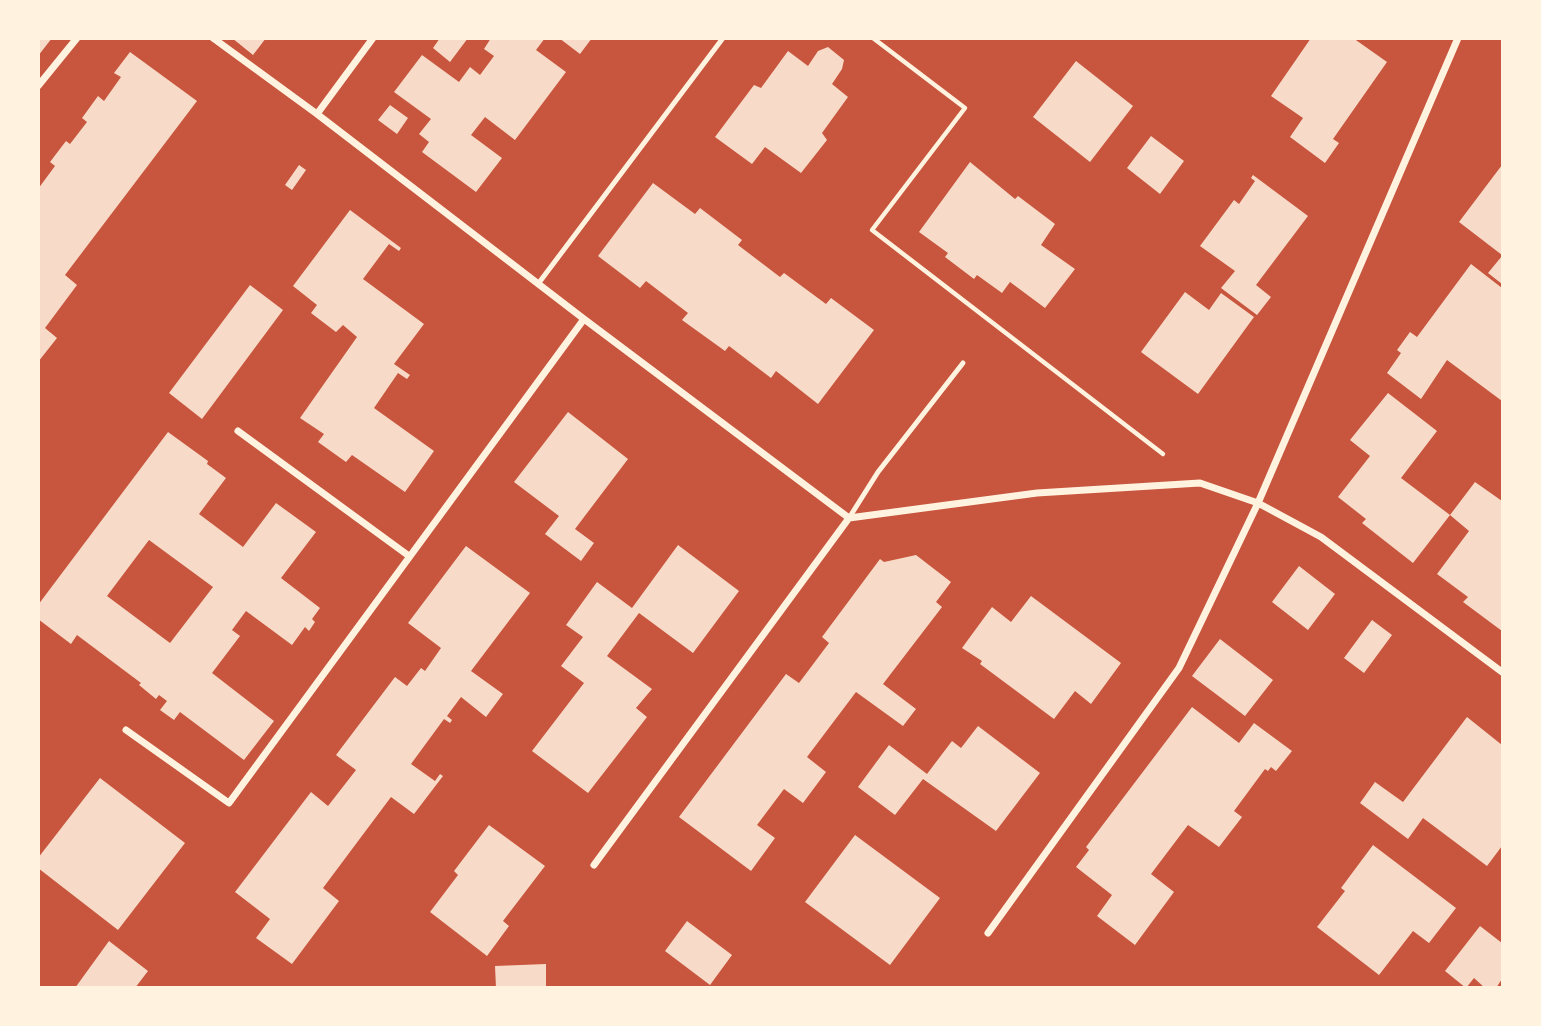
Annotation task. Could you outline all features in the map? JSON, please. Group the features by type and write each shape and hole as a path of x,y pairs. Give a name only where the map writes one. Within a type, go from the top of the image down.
{"street":[{"path":"38,86 77,38"},
{"path":"213,38 849,518 1037,493 1200,483 1258,503 1321,537 1503,673"},
{"path":"317,114 373,38"},
{"path":"988,933 1179,668 1258,503 1458,38"},
{"path":"126,730 229,803 584,320"},
{"path":"238,431 409,556"},
{"path":"594,865 849,518"}],"lane":[{"path":"538,284 723,38"},
{"path":"849,518 878,472 963,363"}],"path":[{"path":"873,38 965,108 872,230 1200,483"}],"building":[{"path":"38,38 52,38 38,56"},
{"path":"232,38 266,38 253,55"},
{"path":"440,38 468,38 450,62 433,48"},
{"path":"491,38 545,38 536,50 566,72 515,140 485,117 471,135 502,158 476,192 422,152 429,142 419,134 431,119 394,92 422,55 459,82 470,67 480,75 494,56 484,49"},
{"path":"559,38 592,38 580,54"},
{"path":"1311,38 1353,38 1387,62 1333,139 1339,143 1325,163 1290,137 1303,118 1271,96"},
{"path":"828,47 844,60 842,69 832,84 848,97 822,133 827,140 801,173 765,147 752,164 715,137 754,85 761,88 788,51 808,66 818,51"},
{"path":"130,52 197,101 65,275 77,285 45,328 57,338 38,362 38,189 55,166 50,162 66,141 70,144 87,122 82,118 98,96 104,101 121,77 114,73"},
{"path":"1076,61 1133,106 1090,162 1033,117"},
{"path":"390,105 408,118 397,134 378,120"},
{"path":"1151,136 1184,161 1160,194 1127,168"},
{"path":"970,162 1015,199 1018,196 1055,224 1041,245 1075,269 1045,308 1010,282 1002,293 977,275 974,279 945,257 948,253 919,232"},
{"path":"299,165 306,170 292,190 285,185"},
{"path":"1502,165 1502,255 1459,222"},
{"path":"1253,175 1308,216 1256,285 1271,297 1257,315 1221,288 1235,271 1200,246 1234,200 1239,204 1255,181 1251,178"},
{"path":"653,183 695,214 700,208 742,240 738,245 780,277 784,273 826,304 831,298 874,330 818,404 776,371 771,378 729,346 725,351 682,320 688,313 646,281 640,288 598,256"},
{"path":"350,210 401,248 399,251 389,244 363,279 424,324 394,364 410,375 407,379 398,373 374,408 434,451 405,492 352,455 346,462 318,442 324,434 300,418 357,337 343,325 336,332 311,313 317,305 293,286"},
{"path":"1502,256 1502,284 1488,273"},
{"path":"1471,264 1502,288 1502,401 1447,360 1421,399 1387,373 1401,353 1397,350 1410,332 1417,337"},
{"path":"250,285 283,310 202,419 169,393"},
{"path":"1185,292 1209,310 1221,293 1254,317 1198,394 1141,352"},
{"path":"1388,393 1437,431 1401,478 1450,515 1413,563 1362,523 1366,519 1338,497 1370,456 1350,440"},
{"path":"568,412 628,459 575,529 594,543 581,561 545,534 559,516 514,482"},
{"path":"168,432 208,461 207,464 226,478 199,514 243,547 276,503 316,532 281,578 320,608 312,619 315,622 309,631 305,627 292,645 246,611 232,630 240,636 212,673 274,721 244,760 180,712 174,720 160,710 167,701 159,695 156,699 139,685 141,683 77,635 71,644 38,619 38,605","holes":["149,540 213,587 170,643 107,596"]},
{"path":"1475,482 1502,501 1502,631 1463,602 1468,597 1437,574 1469,531 1450,515"},
{"path":"678,545 739,591 693,653 639,613 607,656 652,689 636,708 647,717 588,793 532,751 584,683 561,666 583,637 566,625 597,582 632,608"},
{"path":"466,546 530,593 471,671 503,694 486,717 461,697 447,716 452,720 450,723 444,719 411,764 435,781 440,774 443,776 414,814 391,797 323,888 339,901 292,964 256,938 270,919 235,892 311,792 328,806 356,770 336,755 395,677 407,686 421,668 425,671 441,648 408,623"},
{"path":"916,555 951,582 936,602 942,607 883,684 916,709 903,726 856,692 807,757 826,772 803,803 784,789 757,825 775,838 751,871 679,817 786,674 799,683 829,643 822,637 880,559 884,562"},
{"path":"1299,566 1335,594 1308,630 1272,602"},
{"path":"1031,596 1121,663 1091,704 1075,691 1054,719 962,648 992,607 1011,622"},
{"path":"1372,620 1392,635 1364,673 1344,658"},
{"path":"1220,639 1273,680 1245,716 1192,676"},
{"path":"1192,707 1239,743 1254,723 1292,751 1276,771 1271,767 1268,771 1265,769 1234,811 1242,817 1219,847 1188,825 1151,874 1174,892 1135,945 1097,916 1112,895 1076,867 1089,850 1086,847"},
{"path":"1467,717 1502,745 1502,846 1487,866 1423,818 1408,839 1360,803 1375,782 1403,802"},
{"path":"978,726 1040,773 996,831 923,779 895,815 858,787 889,745 927,774 952,741 961,748"},
{"path":"100,778 185,843 118,930 38,868 38,858"},
{"path":"489,825 545,866 503,921 509,926 487,956 430,912 458,875 454,871"},
{"path":"855,835 940,898 890,965 805,902"},
{"path":"1373,845 1456,908 1429,943 1413,931 1379,975 1317,927 1345,891 1341,888"},
{"path":"687,921 732,955 710,985 665,951"},
{"path":"1480,926 1502,943 1502,979 1496,988 1485,988 1474,978 1466,988 1445,971"},
{"path":"109,941 148,971 135,988 75,988"},
{"path":"546,964 546,988 496,988 495,966"}]}
